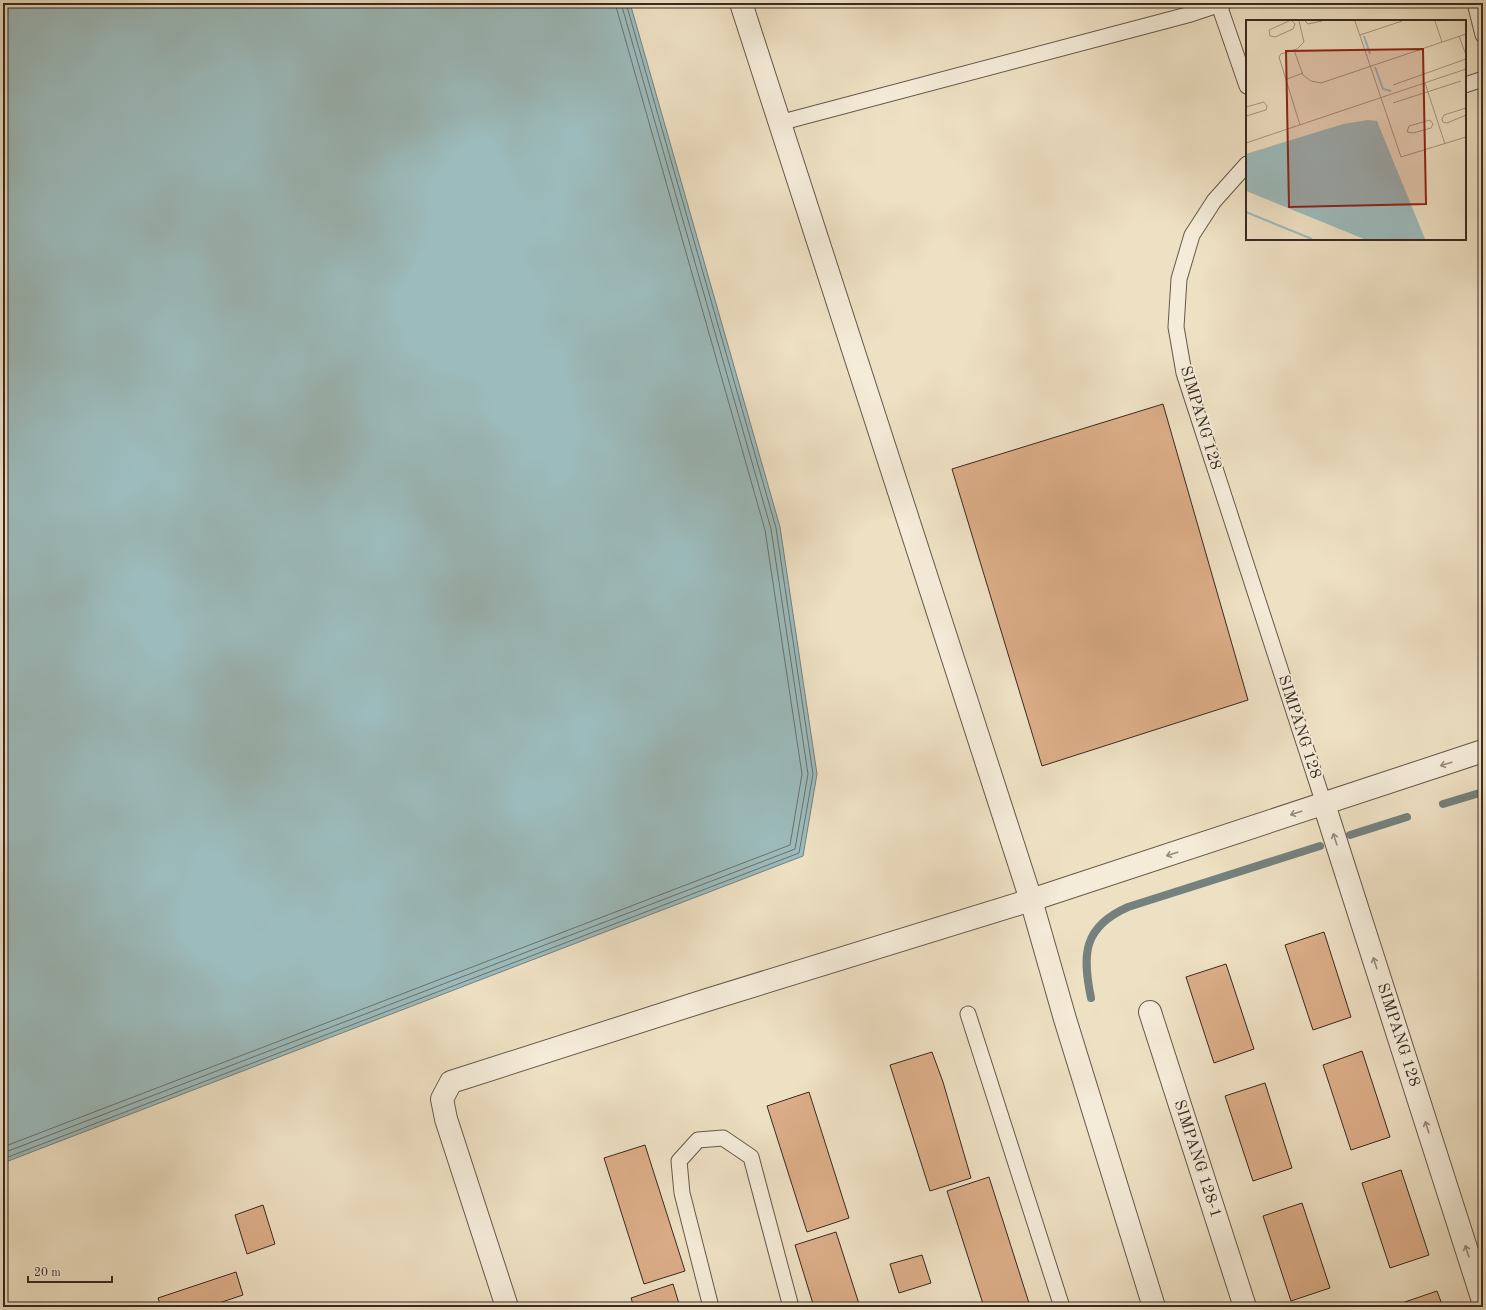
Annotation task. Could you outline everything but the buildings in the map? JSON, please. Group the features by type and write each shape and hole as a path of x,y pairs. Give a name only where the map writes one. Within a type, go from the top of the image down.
{"street":[{"path":"741,3 1030,900 1065,1019 1154,1307"},
{"path":"507,1307 446,1119 442,1099 451,1082 707,1000 1030,900 1483,751"},
{"name":"SIMPANG 128","path":"1324,804 1483,1301"},
{"name":"SIMPANG 128-1","path":"1150,1012 1245,1307"}],"lane":[{"path":"1475,3 1483,35"},
{"path":"779,123 1191,14 1221,4 1246,83"},
{"path":"1466,85 1483,79"},
{"name":"SIMPANG 128","path":"1246,165 1214,201 1192,235 1179,280 1176,327 1184,373 1324,804"},
{"path":"968,1014 1062,1307"},
{"path":"711,1307 682,1193 679,1161 698,1140 722,1138 751,1157 792,1307"}],"water":[{"path":"3,3 630,3 780,527 817,774 803,856 3,1163"}],"waterway":[{"path":"1443,804 1483,792"},
{"path":"1350,835 1407,817"},
{"path":"1091,998 1087,968 1089,944 1094,933 1102,923 1113,915 1128,907 1320,846"}]}
